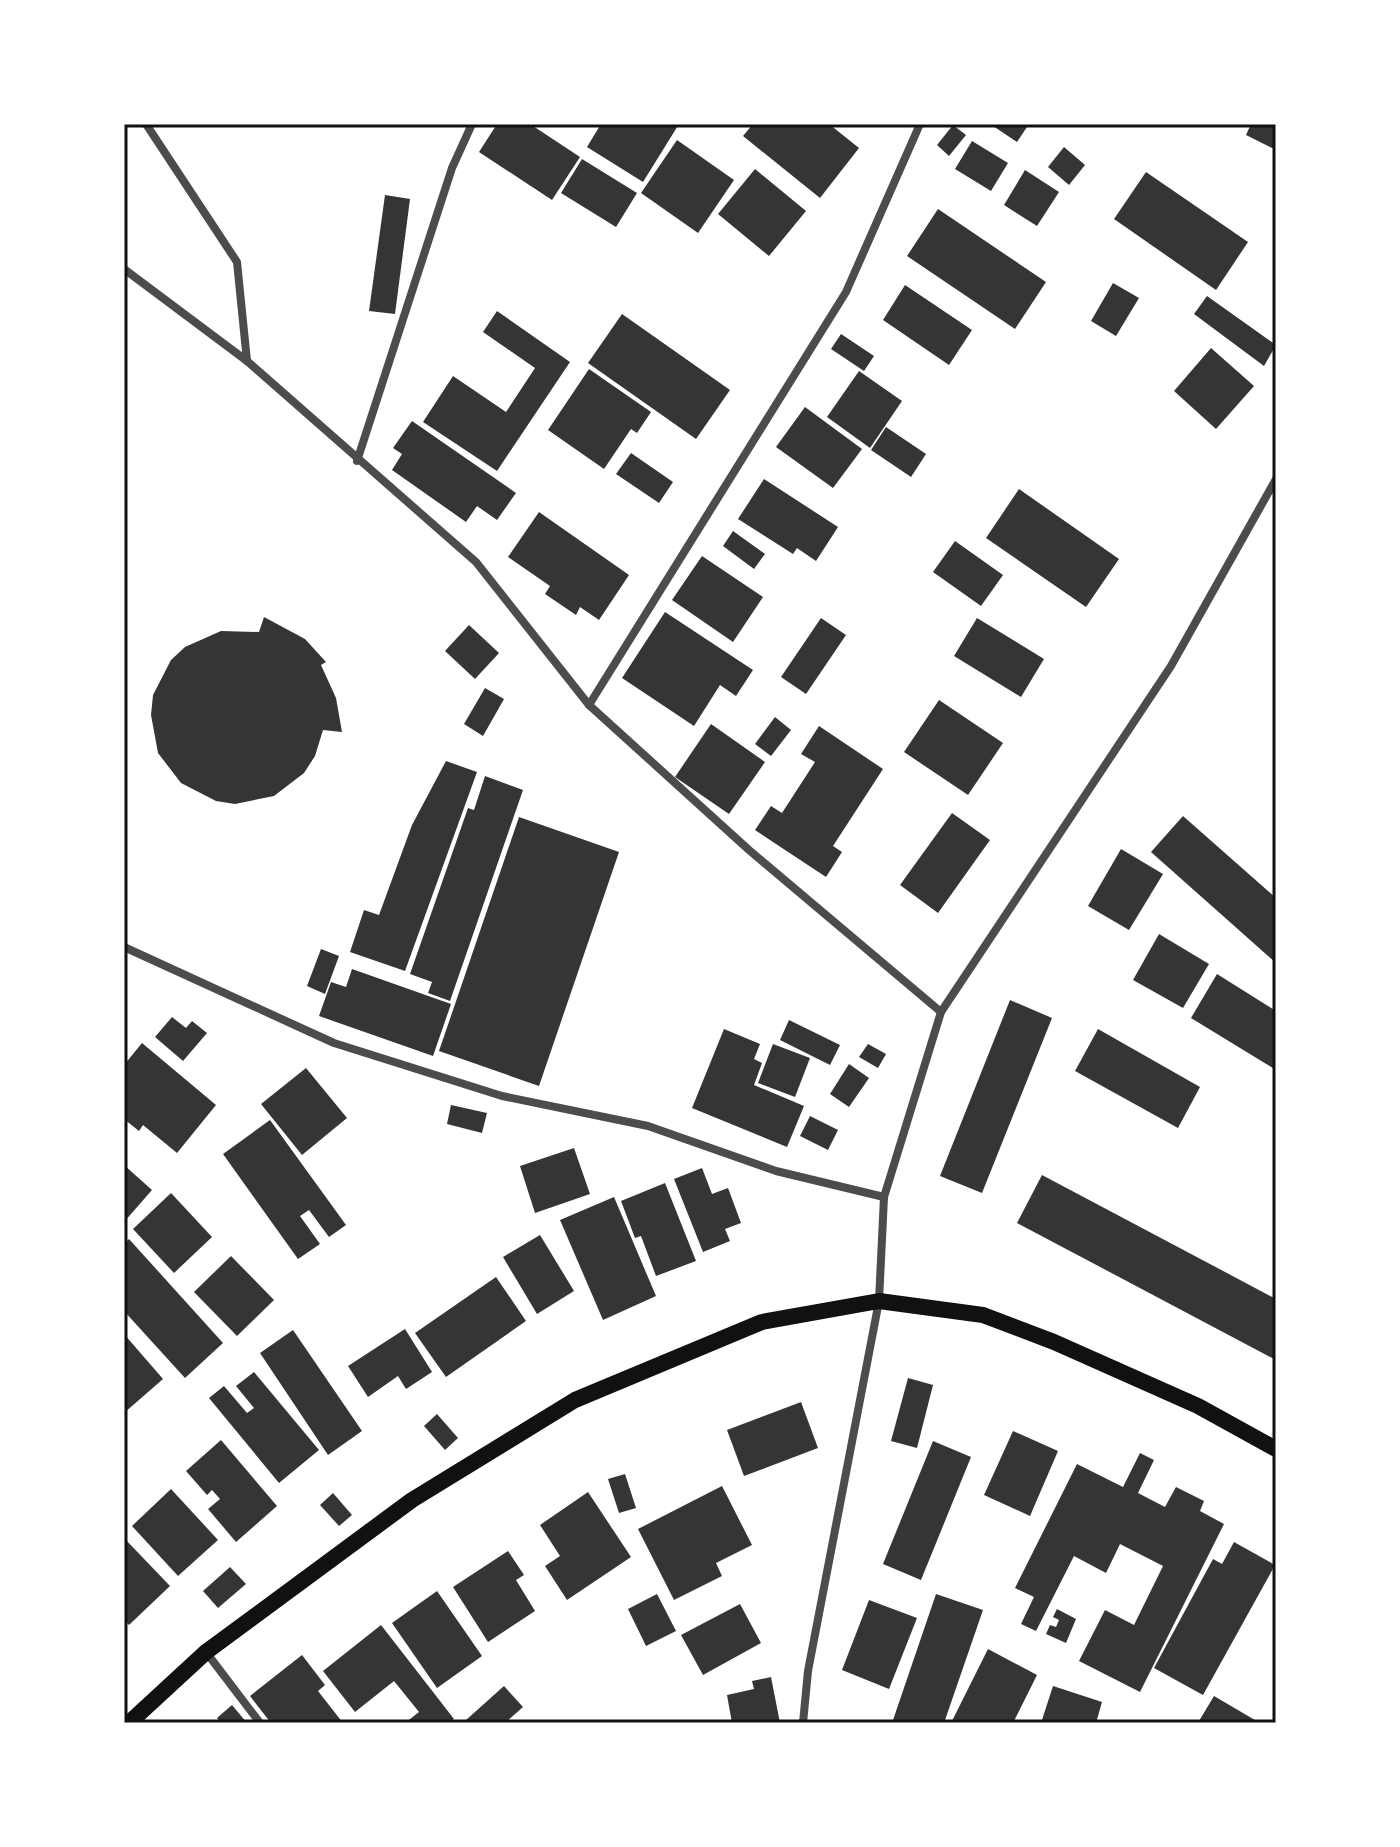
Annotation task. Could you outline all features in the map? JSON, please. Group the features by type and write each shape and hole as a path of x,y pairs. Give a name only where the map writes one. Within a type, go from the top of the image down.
{"main road":[{"path":"129,1723 206,1652 412,1500 575,1400 762,1322 879,1301 983,1315 1054,1342 1198,1406 1276,1449"}],"street":[{"path":"146,124 237,262 247,361"},
{"path":"357,461 452,168 472,124"},
{"path":"589,705 846,292 920,124"},
{"path":"124,269 247,361 357,461 476,562 589,705 749,850 941,1012"},
{"path":"803,1723 808,1671 879,1301 884,1197 941,1012 1171,666 1276,479"},
{"path":"124,947 334,1043 502,1096 648,1126 776,1171 884,1197"},
{"path":"206,1652 260,1723"}],"building":[{"path":"497,124 530,124 580,157 552,200 479,152"},
{"path":"601,124 679,124 643,182 587,147"},
{"path":"753,124 829,124 859,148 820,198 743,136"},
{"path":"990,124 1029,124 1017,142"},
{"path":"1251,124 1276,124 1276,150 1246,135"},
{"path":"953,125 966,135 949,156 937,145"},
{"path":"677,140 734,180 698,233 641,193"},
{"path":"972,141 1008,163 991,191 955,169"},
{"path":"1064,147 1085,165 1069,185 1048,167"},
{"path":"582,159 637,193 616,227 561,193"},
{"path":"755,169 806,211 769,256 718,214"},
{"path":"1025,170 1059,192 1037,226 1004,205"},
{"path":"1146,172 1248,242 1216,290 1114,219"},
{"path":"385,195 410,199 395,314 369,311"},
{"path":"938,209 1046,282 1015,329 907,256"},
{"path":"1113,283 1139,298 1116,336 1091,321"},
{"path":"905,285 972,330 949,365 883,320"},
{"path":"1207,296 1276,345 1264,366 1194,314"},
{"path":"497,311 570,362 497,471 423,422 453,376 506,412 535,368 483,332"},
{"path":"622,314 730,390 696,439 588,363"},
{"path":"841,334 874,356 864,371 831,349"},
{"path":"1211,348 1254,386 1216,429 1174,391"},
{"path":"589,369 651,412 637,433 631,429 604,469 548,430"},
{"path":"859,371 902,401 870,448 827,417"},
{"path":"805,407 862,449 833,488 776,447"},
{"path":"412,421 516,493 497,520 477,506 466,522 392,470 402,454 393,448"},
{"path":"886,427 926,454 911,477 871,450"},
{"path":"631,453 673,482 659,503 616,474"},
{"path":"764,479 838,527 816,561 797,548 793,554 738,519"},
{"path":"1019,489 1119,559 1086,607 986,538"},
{"path":"539,512 629,575 599,620 580,607 576,615 545,594 550,586 508,557"},
{"path":"733,531 765,554 754,569 723,546"},
{"path":"955,541 1003,575 981,606 933,572"},
{"path":"702,556 763,597 733,642 672,600"},
{"path":"665,612 753,670 736,696 720,685 694,726 622,678"},
{"path":"264,617 305,639 326,662 321,665 336,698 342,732 323,730 315,756 304,773 274,796 235,804 216,801 181,783 158,753 151,715 153,695 171,660 185,647 221,631 259,632"},
{"path":"821,618 846,635 806,694 781,677"},
{"path":"977,618 1044,659 1021,697 954,656"},
{"path":"469,625 499,653 475,679 445,651"},
{"path":"485,688 504,699 483,736 464,724"},
{"path":"939,700 1003,743 968,795 904,752"},
{"path":"775,717 791,730 771,756 755,744"},
{"path":"711,724 765,762 729,814 675,777"},
{"path":"819,726 883,769 833,846 842,852 826,877 755,830 771,806 782,813 815,762 801,754"},
{"path":"446,761 477,772 405,971 350,952 364,910 379,915 412,825"},
{"path":"485,776 523,790 450,1001 428,993 432,982 410,974 468,808 474,810"},
{"path":"952,813 990,840 938,913 900,885"},
{"path":"1183,816 1276,898 1276,963 1151,852"},
{"path":"519,817 619,852 539,1086 439,1051"},
{"path":"1121,849 1163,874 1129,930 1088,906"},
{"path":"1159,934 1209,964 1183,1008 1133,980"},
{"path":"321,949 339,956 325,994 307,986"},
{"path":"352,969 451,1004 433,1056 319,1016 331,982 346,987"},
{"path":"1217,974 1276,1011 1276,1070 1191,1018"},
{"path":"1010,1000 1052,1018 982,1193 940,1176"},
{"path":"172,1017 186,1028 192,1021 207,1033 183,1061 155,1037"},
{"path":"789,1020 840,1045 830,1065 780,1040"},
{"path":"724,1029 760,1044 754,1059 762,1063 754,1085 804,1106 787,1147 692,1108"},
{"path":"1098,1029 1200,1087 1178,1128 1075,1071"},
{"path":"142,1043 216,1105 177,1153 143,1125 139,1131 124,1119 124,1065"},
{"path":"773,1044 810,1058 795,1097 758,1083"},
{"path":"868,1044 886,1054 878,1068 859,1057"},
{"path":"849,1064 869,1078 849,1107 830,1094"},
{"path":"306,1068 347,1118 302,1155 261,1104"},
{"path":"451,1105 487,1113 482,1133 447,1124"},
{"path":"810,1116 838,1130 828,1150 800,1136"},
{"path":"270,1120 346,1225 329,1237 309,1210 300,1216 320,1244 298,1259 223,1154"},
{"path":"574,1148 590,1194 535,1213 520,1166"},
{"path":"124,1165 152,1190 124,1222"},
{"path":"702,1168 712,1194 728,1188 741,1223 725,1229 730,1241 703,1252 674,1179"},
{"path":"1042,1175 1276,1299 1276,1360 1017,1223"},
{"path":"665,1183 696,1261 656,1276 641,1236 635,1238 621,1201"},
{"path":"171,1193 212,1237 174,1273 133,1229"},
{"path":"614,1197 656,1296 603,1320 560,1220"},
{"path":"540,1235 574,1291 537,1314 503,1257"},
{"path":"129,1239 223,1343 185,1378 124,1311 124,1244"},
{"path":"231,1256 274,1300 237,1336 194,1292"},
{"path":"496,1277 526,1321 446,1377 415,1333"},
{"path":"405,1329 432,1372 406,1389 398,1376 368,1397 348,1366"},
{"path":"293,1330 362,1431 328,1455 260,1353"},
{"path":"124,1334 163,1379 124,1413"},
{"path":"254,1372 319,1450 279,1483 209,1398 224,1386 247,1413 254,1408 236,1386"},
{"path":"908,1378 933,1385 917,1448 891,1441"},
{"path":"801,1402 818,1448 744,1476 727,1430"},
{"path":"437,1414 458,1438 445,1450 424,1426"},
{"path":"1013,1431 1058,1451 1030,1516 984,1495"},
{"path":"221,1440 277,1506 236,1542 208,1509 220,1499 212,1490 207,1495 186,1471"},
{"path":"933,1441 971,1457 921,1580 883,1564"},
{"path":"1140,1453 1154,1460 1138,1493 1165,1507 1176,1487 1204,1501 1200,1511 1224,1524 1140,1692 1079,1661 1105,1610 1134,1625 1163,1566 1120,1544 1106,1573 1074,1556 1036,1631 1021,1624 1034,1597 1015,1588 1077,1464 1123,1487"},
{"path":"625,1474 636,1508 619,1513 608,1479"},
{"path":"722,1486 752,1545 716,1563 722,1576 674,1600 638,1529"},
{"path":"171,1489 218,1540 178,1576 132,1526"},
{"path":"588,1492 631,1557 567,1600 545,1566 560,1556 540,1525"},
{"path":"333,1493 352,1515 339,1526 320,1505"},
{"path":"124,1538 170,1586 129,1625 124,1620"},
{"path":"1234,1542 1275,1565 1203,1695 1154,1668 1213,1559 1222,1564"},
{"path":"508,1551 524,1575 516,1580 535,1611 488,1642 453,1587"},
{"path":"230,1567 246,1584 218,1608 203,1591"},
{"path":"437,1591 482,1656 437,1688 392,1623"},
{"path":"657,1594 676,1631 646,1646 628,1609"},
{"path":"936,1594 983,1610 944,1723 892,1723"},
{"path":"869,1600 917,1618 889,1689 842,1670"},
{"path":"740,1604 761,1643 703,1675 681,1635"},
{"path":"1057,1609 1076,1619 1066,1643 1046,1634 1050,1625 1056,1627 1059,1620 1053,1617"},
{"path":"381,1625 454,1719 448,1723 405,1723 419,1712 394,1681 355,1712 323,1671"},
{"path":"988,1649 1037,1675 1013,1723 951,1723"},
{"path":"302,1655 325,1685 318,1691 343,1723 271,1723 250,1696"},
{"path":"771,1677 780,1723 732,1723 727,1695 754,1689 752,1681"},
{"path":"504,1686 523,1707 505,1723 468,1723 466,1720"},
{"path":"1053,1686 1102,1702 1096,1723 1041,1723"},
{"path":"1214,1696 1260,1723 1202,1723 1199,1721"},
{"path":"232,1705 247,1723 221,1723 217,1718"}]}
